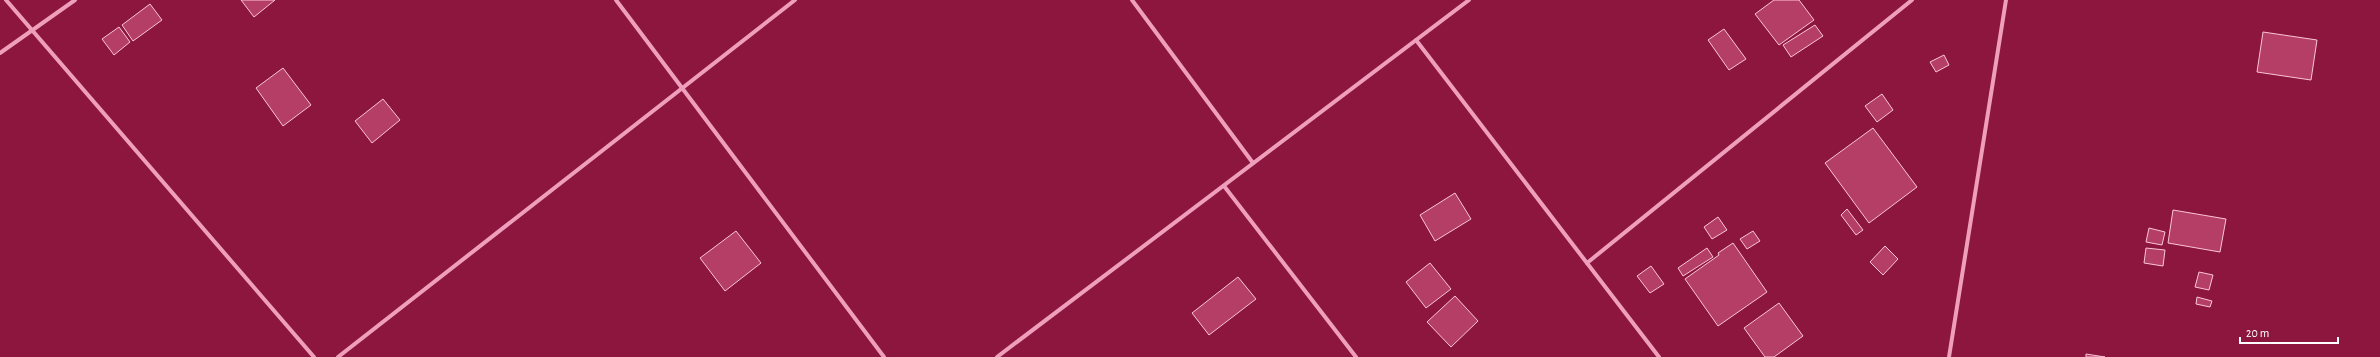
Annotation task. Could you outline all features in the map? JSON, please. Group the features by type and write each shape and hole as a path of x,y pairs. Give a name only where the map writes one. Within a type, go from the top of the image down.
{"street":[{"path":"6,0 314,357"},
{"path":"0,53 74,0"},
{"path":"616,0 884,357"},
{"path":"338,357 795,0"},
{"path":"1132,0 1253,163"},
{"path":"997,357 1469,0"},
{"path":"1587,263 1912,0"},
{"path":"1949,357 2006,0"},
{"path":"1416,40 1659,357"},
{"path":"1224,186 1356,357"}],"building":[{"path":"241,0 275,0 254,17"},
{"path":"1774,0 1799,0 1814,20 1779,45 1755,14"},
{"path":"150,4 162,20 133,41 122,25"},
{"path":"1815,25 1823,36 1791,57 1783,45"},
{"path":"119,27 130,42 114,55 102,39"},
{"path":"1724,29 1746,59 1729,70 1708,40"},
{"path":"2263,32 2317,40 2311,80 2257,72"},
{"path":"1944,55 1949,65 1936,72 1930,62"},
{"path":"283,68 311,105 283,126 256,88"},
{"path":"1882,94 1893,110 1877,122 1865,106"},
{"path":"383,99 400,120 372,143 355,121"},
{"path":"1873,128 1917,187 1869,223 1825,163"},
{"path":"1455,193 1471,219 1435,241 1420,215"},
{"path":"1847,209 1863,230 1856,235 1841,215"},
{"path":"2173,210 2226,219 2220,252 2168,243"},
{"path":"1718,217 1727,230 1712,239 1704,227"},
{"path":"2149,228 2165,232 2162,245 2146,242"},
{"path":"736,231 761,263 725,291 700,258"},
{"path":"1753,231 1760,241 1747,249 1740,239"},
{"path":"1733,243 1767,292 1718,326 1685,279"},
{"path":"1885,246 1898,259 1883,275 1870,262"},
{"path":"1707,248 1713,257 1683,276 1678,268"},
{"path":"2146,248 2165,250 2163,266 2144,263"},
{"path":"1430,263 1451,289 1426,308 1406,282"},
{"path":"1651,266 1664,284 1650,293 1637,276"},
{"path":"2199,272 2213,275 2209,290 2195,287"},
{"path":"1238,277 1256,299 1209,335 1192,313"},
{"path":"1455,296 1478,321 1451,347 1427,322"},
{"path":"2197,297 2212,301 2210,307 2196,304"},
{"path":"1779,303 1803,336 1774,357 1765,357 1744,328"},
{"path":"2086,354 2105,357 2086,357"}]}
